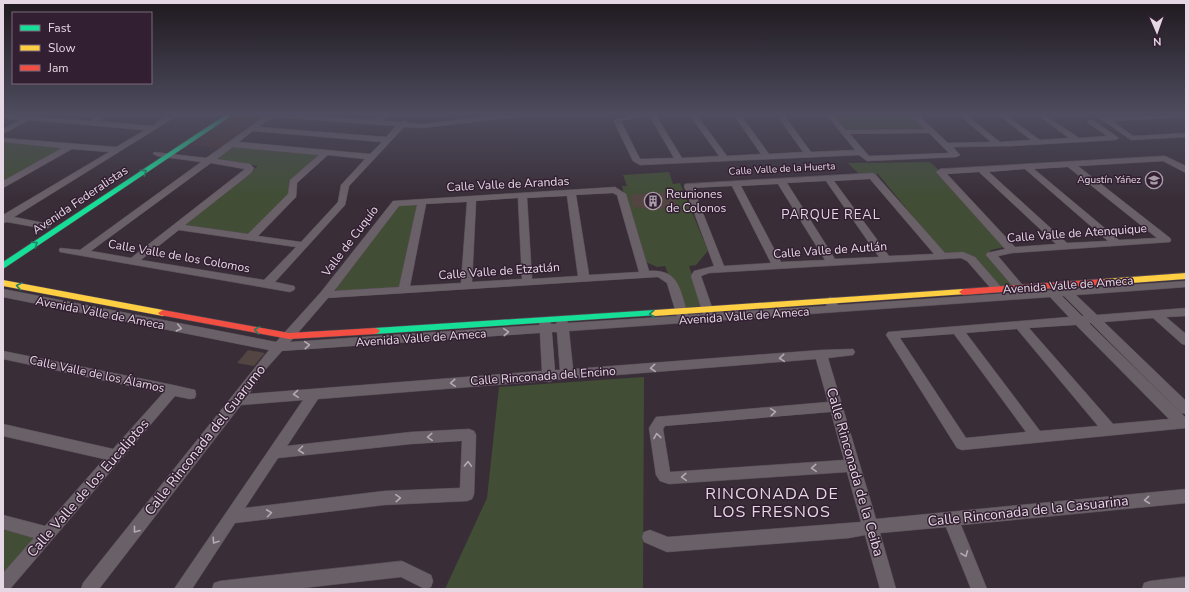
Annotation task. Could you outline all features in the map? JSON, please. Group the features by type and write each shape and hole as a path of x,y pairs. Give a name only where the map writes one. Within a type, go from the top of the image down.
{"street":[{"path":"21,142 118,150"},
{"path":"4,219 132,142"},
{"name":"Avenida Federalistas","path":"3,266 181,142"},
{"name":"Avenida Federalistas","path":"34,234 185,142"},
{"path":"82,253 234,142"},
{"path":"266,284 342,203 345,185 386,142"},
{"path":"627,142 637,161 644,163 860,152"},
{"path":"668,142 680,161"},
{"path":"712,142 725,159"},
{"path":"756,142 767,156"},
{"path":"800,142 809,154"},
{"path":"851,142 867,159 956,155 943,142"},
{"path":"947,145 1045,142"},
{"path":"231,144 371,157"},
{"path":"3,185 71,146"},
{"path":"132,262 250,168 247,166 210,159 166,153"},
{"path":"250,238 293,195 293,182 326,153"},
{"path":"1012,250 940,172 1168,158 1186,170"},
{"path":"1156,159 1186,179"},
{"name":"Calle Valle de Atenquique","path":"1020,288 990,255 1012,250 1166,240 1070,164"},
{"path":"1026,166 1117,243"},
{"path":"980,169 1065,247"},
{"name":"Calle Valle de la Huerta","path":"720,269 688,190 688,186 872,176 942,256"},
{"path":"828,178 886,260"},
{"path":"781,181 832,263"},
{"path":"735,183 778,267"},
{"name":"Calle Valle de Arandas","path":"396,202 615,190 621,194 645,275"},
{"path":"571,192 584,278"},
{"path":"522,196 527,282"},
{"path":"466,286 472,198"},
{"path":"404,290 422,201"},
{"name":"Valle de Cuquío","path":"325,295 396,202"},
{"path":"4,219 46,226"},
{"path":"176,227 303,245"},
{"name":"Calle Valle de los Colomos","path":"64,250 290,288"},
{"name":"Calle Valle de Autlán","path":"708,314 696,276 701,271 720,269 778,267 963,255 967,256 998,290"},
{"name":"Calle Valle de Etzatlán","path":"325,295 659,274 669,278 672,282 683,316"},
{"name":"Avenida Valle de Ameca","path":"3,293 277,347 546,325 832,305 1020,288 1186,276"},
{"name":"Avenida Valle de Ameca","path":"3,283 289,336 546,325"},
{"path":"832,305 1053,294 1186,284"},
{"path":"1067,292 1186,409"},
{"path":"1053,294 1184,423"},
{"name":"Calle Rinconada del Guarumo","path":"89,589 277,347 289,336 325,295"},
{"path":"1184,423 962,444 892,335 1186,312"},
{"path":"1156,315 1186,341"},
{"path":"562,324 567,375"},
{"path":"546,325 549,376"},
{"path":"1020,325 1110,430"},
{"path":"957,330 1037,437"},
{"name":"Calle Rinconada del Encino","path":"237,400 849,352"},
{"name":"Calle Rinconada de la Ceiba","path":"821,354 888,589"},
{"name":"Calle Valle de los Álamos","path":"3,355 190,394"},
{"name":"Calle Valle de los Eucaliptos","path":"3,585 173,390"},
{"path":"182,589 315,393"},
{"path":"836,406 661,421 656,428 663,475 665,478 669,478 853,465"},
{"path":"3,430 116,456"},
{"path":"231,517 384,498 467,494 469,435 411,438 274,453"},
{"name":"Calle Rinconada de la Casuarina","path":"650,537 667,545 849,531 870,527 1186,496"},
{"path":"951,519 979,589"},
{"path":"3,522 48,534"},
{"path":"220,589 402,569 425,581"},
{"path":"1150,589 1186,585"}],"shaded area":[{"path":"196,142 232,142 222,149 191,145"}],"green space":[{"path":"3,142 67,147 3,184"},
{"path":"232,145 322,153 292,182 291,195 251,235 182,224 258,166 214,158"},
{"path":"930,162 938,169 937,172 1004,247 991,250 988,255 1014,286 998,288 973,259 943,253 878,174 859,174 848,163"},
{"path":"669,172 673,184 680,183 708,251 696,265 689,266 703,306 681,308 665,266 657,267 639,259 622,186 627,186 623,175"},
{"path":"400,203 413,203 418,205 401,289 338,293 335,289"},
{"path":"644,377 643,589 445,589 487,498 499,387"},
{"path":"3,528 40,537 3,576"}],"building":[{"name":"Reuniones de Colonos","path":"673,192 677,206 668,206 659,210 633,207 630,197 634,194"},
{"path":"248,350 265,353 254,366 237,363"}],"traffic: fast":[{"path":"3,266 190,142"},
{"path":"375,331 655,313"}],"traffic: slow":[{"path":"1104,282 1186,276"},
{"path":"3,283 163,313"},
{"path":"655,313 963,292"}],"traffic: jam":[{"path":"963,292 1104,282"},
{"path":"163,313 289,336 375,331"}],"place":[{"name":"Agustín Yáñez","path":"1154,180"},
{"name":"Reuniones de Colonos","path":"653,201"}],"district":[{"name":"PARQUE REAL","path":"831,215"},
{"name":"RINCONADA DE LOS FRESNOS","path":"772,503"}]}
